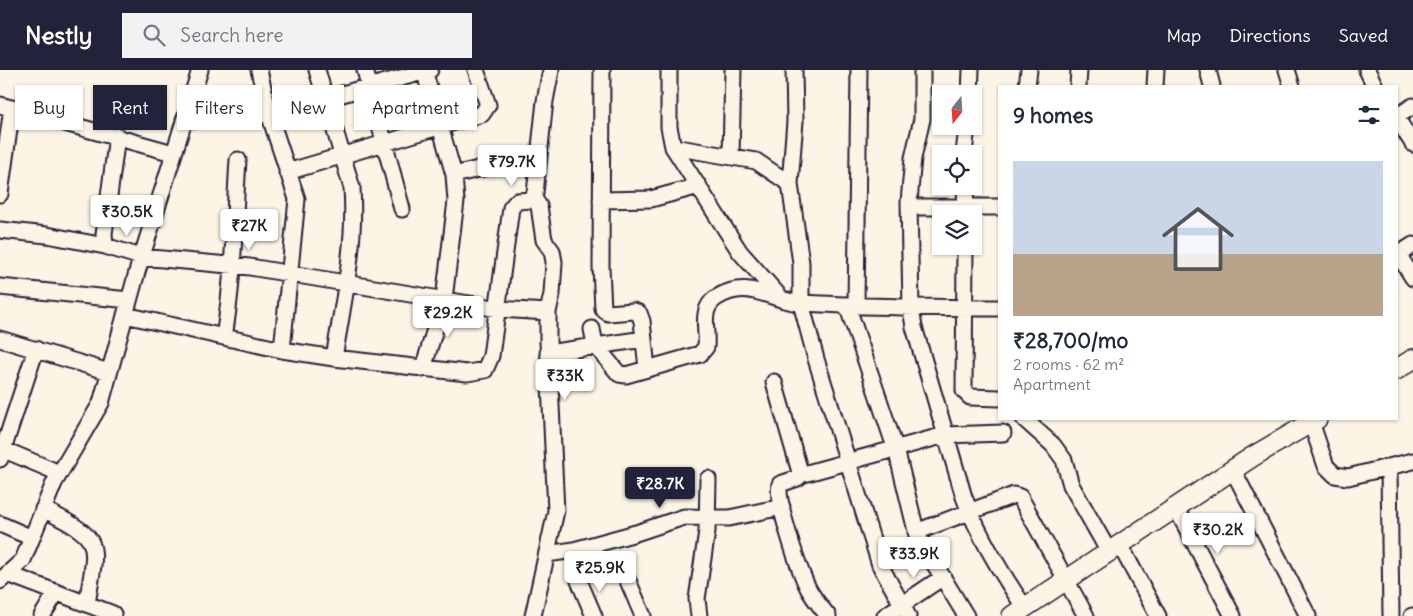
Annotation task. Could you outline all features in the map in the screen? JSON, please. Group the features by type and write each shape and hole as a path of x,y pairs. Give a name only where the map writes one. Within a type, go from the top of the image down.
{"main road":[{"path":"1398,369 1413,359"},
{"path":"1018,612 1233,470 1314,420"}],"street":[{"path":"195,85 200,70"},
{"path":"259,70 269,114 297,199 282,350"},
{"path":"317,70 322,85"},
{"path":"365,70 370,85"},
{"path":"374,85 426,70 430,85"},
{"path":"476,70 488,105 487,110 477,116"},
{"path":"533,616 556,511 548,353 548,312 552,294 554,262 552,251 544,240 538,206 533,197 551,70"},
{"path":"602,70 601,200 603,309 608,313 634,311 639,313 647,369"},
{"path":"669,70 669,127 673,147 740,252 781,298"},
{"path":"731,156 733,70"},
{"path":"794,70 795,121 790,184 801,263 801,303 880,565 905,611"},
{"path":"859,70 851,305 895,448 916,532 966,616"},
{"path":"922,70 922,119 913,158 909,207 911,309 922,357 970,512 1001,573 1018,612"},
{"path":"970,85 971,70"},
{"path":"1027,85 1029,70"},
{"path":"1078,85 1079,70"},
{"path":"1155,85 1156,70"},
{"path":"1208,70 1212,85"},
{"path":"1287,70 1292,85"},
{"path":"1367,70 1374,85"},
{"path":"0,194 6,106 173,153"},
{"path":"1398,116 1413,106"},
{"path":"262,114 272,113"},
{"path":"1398,120 1413,144"},
{"path":"4,578 23,560 60,474 101,403 141,257 181,130"},
{"path":"334,358 346,283 352,201 352,188 335,130"},
{"path":"382,130 402,209"},
{"path":"287,172 429,130"},
{"path":"423,369 444,299 456,215 454,175 441,130"},
{"path":"105,246 104,234 117,136"},
{"path":"673,147 756,161 790,184"},
{"path":"224,337 234,265 234,220 238,160"},
{"path":"454,175 507,162"},
{"path":"601,200 651,199 699,186"},
{"path":"0,287 127,307 224,337 282,350 423,369 467,373 485,370 491,356 499,309 504,249 511,208 517,201 531,200 533,197"},
{"path":"909,207 932,209"},
{"path":"982,209 998,207"},
{"path":"0,230 47,234 105,246 141,257 234,265 499,309 548,312"},
{"path":"1398,254 1413,246"},
{"path":"966,255 964,391 970,397 998,398"},
{"path":"1398,256 1413,278"},
{"path":"592,328 595,345 619,374 626,375 700,354 704,350 706,343 705,313 709,304 717,298 734,291 749,289 801,303 911,309 998,308"},
{"path":"0,338 109,372"},
{"path":"548,353 644,339"},
{"path":"36,349 1,452 60,474"},
{"path":"774,382 800,475"},
{"path":"1025,420 1053,445 1064,460 1072,485 1158,616"},
{"path":"1314,420 1326,466 1335,475 1348,477 1413,461"},
{"path":"828,616 808,588 782,507 778,487 800,475 848,464 895,448 945,435 1003,432"},
{"path":"1389,467 1391,616"},
{"path":"1233,470 1308,616"},
{"path":"699,616 697,599 707,516 708,479"},
{"path":"916,532 1014,495 1020,497 1086,616"},
{"path":"546,554 574,550 628,536 684,517 707,516 729,518 782,507"},
{"path":"1176,508 1234,616"},
{"path":"44,509 82,530 91,540 94,560 87,604"},
{"path":"0,524 32,538"},
{"path":"620,562 643,616"},
{"path":"885,616 905,611 942,577"},
{"path":"4,578 56,592 113,614"},
{"path":"579,581 594,616"},
{"path":"42,616 56,592"}]}
